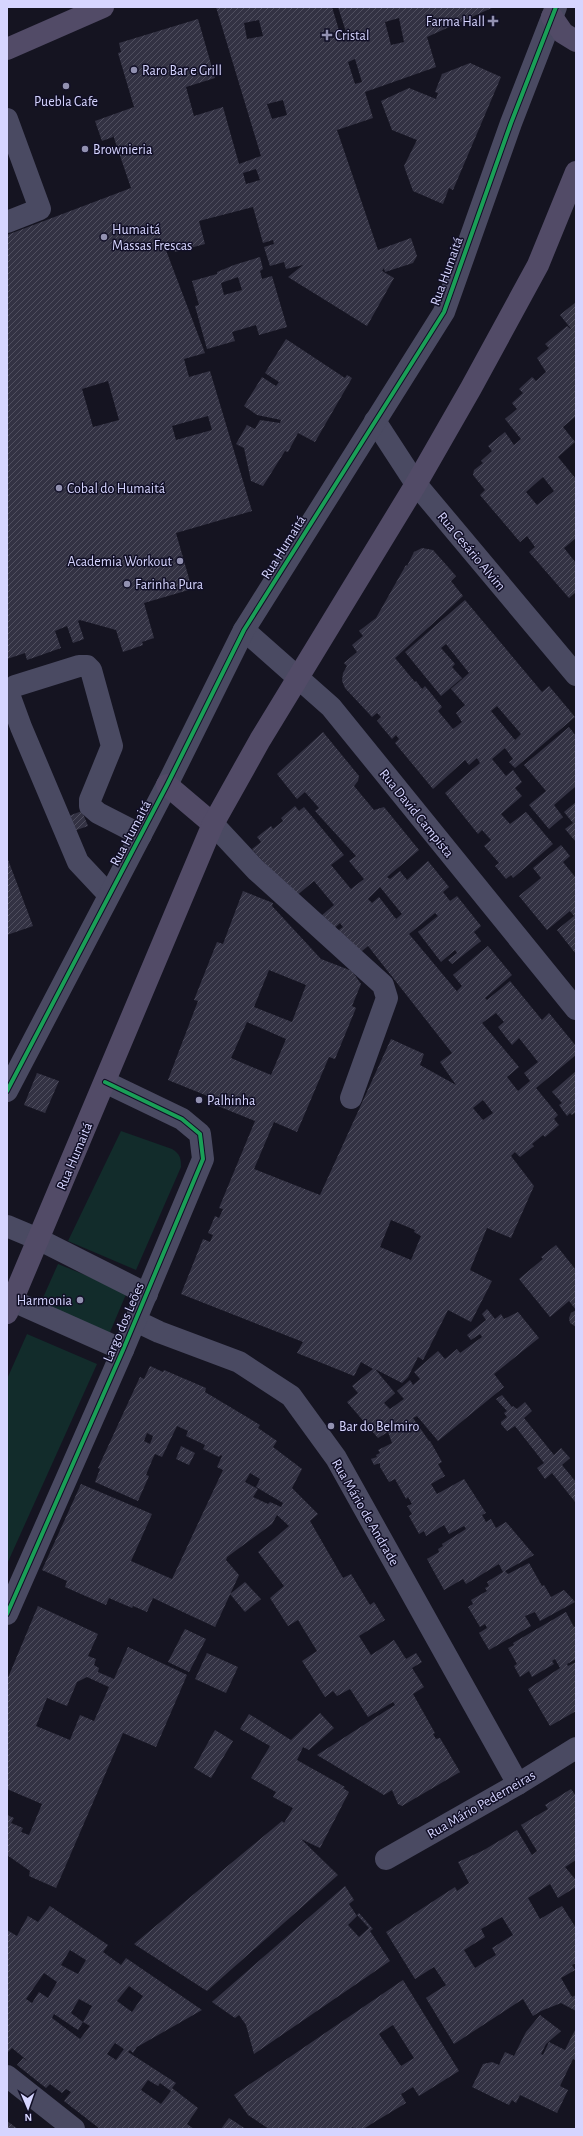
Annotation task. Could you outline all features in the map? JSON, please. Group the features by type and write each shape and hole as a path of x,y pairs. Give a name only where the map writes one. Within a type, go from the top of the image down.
{"main road":[{"path":"7,49 104,7"},
{"path":"554,12 563,32 576,41"},
{"name":"Rua Humaitá","path":"10,1307 213,824 260,740 416,484 538,265 576,172"},
{"path":"167,785 213,824"}],"street":[{"name":"Rua Humaitá","path":"7,1091 141,836 244,630 444,312 511,123 554,12"},
{"path":"7,119 40,209 7,222"},
{"name":"Rua Cesário Alvim","path":"375,421 416,484 576,675"},
{"name":"Rua David Campista","path":"244,630 331,707 576,1010"},
{"path":"109,895 78,862 14,729 10,691 15,686 79,666 87,666 91,670 112,746 90,800 90,806 98,813 141,836"},
{"path":"213,824 256,870 383,985 387,998 351,1098"},
{"name":"Largo dos Leões","path":"7,1614 136,1321 203,1159 200,1134 182,1119 105,1082"},
{"name":"Largo dos Leões","path":"7,1226 38,1239 147,1294"},
{"name":"Largo dos Leões","path":"10,1307 123,1350"},
{"name":"Rua Mário de Andrade","path":"136,1321 160,1332 239,1362 291,1396 336,1458 518,1784"},
{"name":"Rua Mário Pederneiras","path":"386,1859 518,1784 576,1748"},
{"path":"7,2076 74,2129"}],"green space":[{"path":"121,1131 172,1149 180,1156 181,1161 181,1167 136,1270 68,1241"},
{"path":"58,1264 127,1292 107,1339 38,1309"},
{"path":"27,1334 97,1364 7,1564 7,1379"}],"building":[{"path":"216,7 332,7 341,37 347,35 338,7 494,7 427,37 436,67 365,92 373,118 337,130 378,250 411,238 417,256 413,263 385,272 384,268 382,271 394,278 367,326 288,277 303,265 286,269 284,262 270,266 264,247 274,244 273,240 263,243 253,207 199,221 205,244 175,252 173,242 164,245 205,353 184,359 189,377 210,371 252,511 176,533 192,589 144,603 154,638 142,642 143,645 123,652 116,630 80,620 78,621 84,639 73,643 67,626 55,631 61,648 27,660 25,653 7,659 7,235 131,188 112,132 113,137 102,141 95,121 134,107 118,53 121,52 119,43 198,19 215,78 186,87 194,116 223,107 239,164 261,156","holes":["399,18 404,42 391,45 385,22","259,20 263,36 247,39 244,23","355,59 362,82 355,84 348,62","283,100 287,115 272,119 267,104","256,169 260,180 246,184 243,173","108,381 119,420 93,427 82,389","208,416 212,430 176,440 172,426"]},
{"path":"470,63 501,77 453,190 449,188 443,204 413,191 404,166 417,140 392,130 381,101 409,88 436,99 438,93 435,92 442,74"},
{"path":"260,257 263,269 260,271 262,279 272,276 287,327 259,335 256,325 232,332 235,341 207,349 195,306 199,305 192,281 217,274 217,272","holes":["238,277 242,290 224,295 221,283"]},
{"path":"576,302 576,416 563,427 575,442 558,457 576,479 576,538 564,548 576,563 576,594 575,593 569,598 529,552 535,547 527,536 520,542 480,495 485,490 473,475 474,470 483,463 481,461 492,451 488,446 505,432 514,445 521,439 505,419 517,409 512,403 523,393 519,389 532,377 536,381 546,372 537,358 549,348 545,344 567,326 572,330 560,315","holes":["543,477 554,491 537,505 526,492"]},
{"path":"286,339 345,378 347,375 352,378 315,442 298,433 288,452 285,451 263,486 251,481 244,448 236,444 247,425 255,429 260,420 280,423 281,420 257,415 244,406 262,377 276,386 279,382 265,373"},
{"path":"422,548 433,550 456,576 451,581 463,596 395,658 422,689 425,686 442,707 438,711 453,729 462,722 456,713 465,705 451,689 469,673 446,644 441,648 455,664 452,667 462,678 441,696 405,652 465,600 542,692 549,686 575,717 515,768 509,762 513,759 505,748 492,759 506,776 513,770 522,782 515,788 522,796 501,814 510,824 526,812 553,844 513,878 511,875 506,879 495,866 499,863 484,846 491,840 482,830 478,834 445,793 480,763 477,758 469,765 465,760 433,789 395,743 399,739 396,735 392,739 377,721 381,717 377,713 372,717 345,688 342,681 343,673 347,666 344,663 357,652 352,645 363,636 359,631 376,618 414,552","holes":["497,706 521,734 515,740 491,711"]},
{"path":"569,727 576,736 576,786 554,805 563,817 549,829 529,805 546,791 524,765"},
{"path":"323,732 359,776 358,781 354,786 374,810 384,807 419,850 387,877 390,879 400,871 407,880 428,861 449,887 443,892 450,901 457,896 481,926 474,932 481,941 452,964 448,960 457,953 455,950 441,962 418,932 438,916 435,913 409,934 460,995 457,991 462,986 453,975 488,946 512,975 485,998 487,1000 510,981 542,1020 549,1013 576,1046 576,1055 536,1088 558,1115 554,1119 559,1125 545,1137 543,1135 532,1144 534,1146 520,1157 515,1152 511,1156 534,1186 511,1238 487,1228 470,1270 492,1281 471,1322 448,1310 423,1360 418,1357 408,1377 402,1383 375,1369 395,1393 384,1403 390,1409 404,1399 397,1391 410,1380 413,1385 420,1379 414,1372 438,1351 445,1359 457,1349 460,1353 482,1337 480,1334 471,1340 467,1335 486,1320 482,1314 487,1309 495,1319 501,1314 504,1319 518,1312 539,1338 494,1374 504,1387 438,1441 417,1416 413,1418 430,1441 442,1462 438,1464 445,1476 431,1484 437,1494 464,1479 486,1513 482,1515 486,1522 491,1519 496,1528 506,1522 534,1555 505,1571 508,1574 529,1563 542,1586 544,1585 551,1597 564,1590 575,1602 540,1621 535,1612 525,1616 531,1626 489,1650 479,1633 487,1628 485,1624 480,1627 468,1607 473,1604 471,1600 487,1591 485,1588 489,1586 487,1582 503,1572 499,1564 466,1584 463,1579 444,1590 427,1559 439,1552 438,1549 443,1546 442,1544 466,1529 464,1526 449,1534 444,1525 426,1536 424,1531 419,1534 409,1516 412,1514 407,1506 412,1504 408,1497 406,1499 395,1479 389,1482 380,1467 380,1463 374,1465 371,1459 377,1457 376,1455 380,1453 378,1450 392,1443 388,1432 378,1438 347,1402 358,1393 352,1386 373,1369 361,1362 354,1376 297,1353 303,1342 181,1294 203,1239 210,1242 213,1235 208,1233 215,1216 219,1218 223,1209 219,1208 255,1121 208,1102 210,1097 168,1080 198,1001 194,1000 217,942 223,944 243,891 273,903 272,906 321,959 352,971 361,984 352,1006 356,1008 335,1059 329,1057 297,1132 274,1122 254,1169 320,1195 391,1039 424,1054 420,1065 456,1085 440,1062 452,1053 368,946 355,957 335,933 343,927 340,923 332,930 321,916 334,905 314,881 295,897 252,849 261,842 257,837 271,826 273,829 283,821 281,818 295,806 299,811 304,807 344,855 331,865 351,889 364,879 349,861 356,856 315,811 319,808 305,792 297,799 277,774","holes":["380,887 402,914 396,919 379,897 372,903 368,899","269,970 306,985 292,1022 254,1007","496,1013 504,1022 498,1027 512,1045 519,1038 538,1062 524,1073 530,1081 518,1091 507,1077 519,1067 482,1023","247,1022 286,1039 271,1075 231,1058","483,1100 493,1113 483,1120 473,1108","391,1220 415,1230 414,1232 421,1236 411,1260 380,1247"]},
{"path":"576,802 576,842 565,829 573,823 564,812"},
{"path":"82,811 88,826 68,833 63,818"},
{"path":"561,845 570,856 563,862 576,878 576,954 557,930 574,916 570,911 547,930 519,896 541,878 533,868"},
{"path":"7,857 33,926 7,935"},
{"path":"576,1071 576,1112 572,1115 570,1113 567,1116 559,1105 562,1103 552,1092"},
{"path":"37,1073 59,1081 45,1113 24,1105"},
{"path":"556,1245 576,1270 576,1310 569,1301 550,1317 519,1279 543,1259 541,1257"},
{"path":"576,1310 576,1327 570,1323 569,1318 571,1313"},
{"path":"150,1366 163,1372 164,1370 206,1388 205,1392 260,1425 258,1428 277,1441 273,1447 302,1469 292,1488 318,1514 310,1521 343,1578 351,1574 370,1605 374,1602 385,1620 359,1636 371,1655 394,1640 406,1659 416,1653 422,1662 412,1668 424,1687 413,1694 435,1733 433,1734 436,1739 440,1738 460,1772 402,1806 398,1804 392,1790 384,1795 317,1755 395,1705 393,1702 368,1717 350,1689 337,1696 333,1691 325,1697 302,1661 317,1651 298,1620 288,1626 270,1598 284,1586 258,1552 289,1526 277,1515 272,1524 227,1557 226,1560 239,1575 215,1627 153,1598 147,1612 133,1606 132,1608 109,1598 106,1605 65,1587 67,1581 42,1570 81,1484 152,1514 131,1561 172,1579 223,1470 217,1467 222,1456 221,1455 219,1457 203,1449 205,1445 186,1436 188,1431 177,1426 162,1457 155,1454 146,1475 149,1476 138,1501 95,1482 100,1469 98,1468 140,1377 144,1379","holes":["147,1433 153,1436 150,1444 144,1441","250,1473 260,1479 256,1487 283,1503 281,1507 270,1502 268,1504 253,1497 258,1489 245,1482"]},
{"path":"502,1395 512,1407 513,1406 517,1409 525,1402 532,1411 524,1418 554,1455 561,1448 570,1458 562,1465 576,1482 576,1503 552,1473 545,1479 537,1468 544,1463 515,1426 507,1431 501,1424 501,1422 507,1417 504,1413 507,1411 496,1399"},
{"path":"181,1446 195,1453 189,1465 176,1459"},
{"path":"245,1582 261,1599 245,1612 230,1594"},
{"path":"38,1606 98,1634 88,1656 96,1659 94,1665 99,1668 98,1672 114,1679 128,1647 187,1675 156,1747 123,1733 56,1888 29,1876 30,1871 7,1855 7,1815 14,1818 11,1823 23,1828 21,1832 29,1835 42,1804 7,1789 7,1680","holes":["87,1677 109,1687 94,1721 80,1715 70,1740 36,1726 47,1698 67,1706 77,1682"]},
{"path":"566,1612 574,1627 576,1626 576,1659 567,1664 568,1666 576,1662 576,1711 550,1726 528,1689 560,1668 555,1659 552,1661 554,1664 532,1677 529,1671 520,1677 514,1666 517,1664 508,1648 514,1645 513,1643"},
{"path":"185,1629 206,1639 189,1672 168,1662"},
{"path":"207,1653 238,1667 226,1693 195,1679"},
{"path":"320,1713 334,1728 309,1750 303,1747 297,1760 345,1787 343,1788 349,1792 320,1848 301,1839 338,1875 207,1991 134,1944 282,1821 284,1823 293,1808 273,1797 276,1792 251,1778 270,1746 240,1729 249,1714 291,1740"},
{"path":"215,1730 233,1741 211,1778 194,1768"},
{"path":"571,1789 576,1796 576,1860 565,1867 576,1880 576,1887 558,1898 550,1884 528,1898 540,1919 562,1906 576,1928 576,1963 572,1965 575,1970 561,1978 572,1997 576,1995 576,2011 561,2003 533,2016 523,1999 454,2044 426,1998 446,1985 434,1967 415,1979 386,1932 455,1887 457,1891 469,1883 458,1862 484,1850 517,1830 532,1855 537,1851 521,1825 548,1809 545,1805","holes":["502,1917 513,1935 492,1948 496,1955 475,1968 464,1950 485,1937 481,1929"]},
{"path":"345,1886 354,1900 349,1904 357,1916 348,1925 359,1937 369,1928 357,1915 359,1913 373,1929 370,1931 390,1961 254,2054 246,2025 239,2015 235,2018 212,2002"},
{"path":"50,1906 108,1945 103,1952 121,1965 126,1958 202,2010 137,2047 133,2053 130,2050 128,2052 176,2083 172,2088 198,2108 187,2124 194,2129 100,2129 64,2101 71,2092 66,2089 62,2093 50,2084 46,2088 17,2065 23,2058 29,2062 12,2048 7,2053 7,1930 17,1936 28,1916 38,1922","holes":["70,1950 86,1960 78,1974 61,1965","44,1973 57,1982 48,1998 39,1992 32,2003 26,1999","129,1986 143,1996 132,2012 117,2001","79,1999 92,2006 83,2022 71,2013","54,2014 78,2030 83,2022 90,2026 80,2039 52,2018","115,2043 124,2049 116,2060 107,2054","148,2080 158,2086 160,2083 171,2091 161,2104 141,2090"]},
{"path":"403,1980 459,2071 419,2096 413,2087 401,2094 406,2103 363,2129 354,2129 353,2127 350,2129 269,2129 248,2115 234,2095","holes":["393,2025 414,2058 401,2066 379,2034"]},
{"path":"540,2015 561,2031 546,2044 541,2054 543,2055 549,2042 565,2050 576,2028 576,2060 573,2059 560,2086 568,2090 557,2113 520,2095 516,2103 512,2100 509,2105 472,2087 483,2064 492,2062 499,2065 505,2052 514,2056 526,2032"},
{"path":"229,2118 246,2129 221,2129"},
{"path":"7,2121 18,2129 7,2129"}],"cycle path":[{"path":"7,1091 167,785 244,630 444,312 511,123 556,7"},
{"path":"7,1614 123,1350 203,1159 200,1134 182,1119 105,1082"}],"place":[{"name":"Farma Hall","path":"493,21"},
{"name":"Cristal","path":"327,35"},
{"name":"Raro Bar e Grill","path":"134,70"},
{"name":"Puebla Cafe","path":"66,86"},
{"name":"Brownieria","path":"85,149"},
{"name":"Humaitá Massas Frescas","path":"104,237"},
{"name":"Cobal do Humaitá","path":"59,488"},
{"name":"Academia Workout","path":"180,561"},
{"name":"Farinha Pura","path":"127,584"},
{"name":"Palhinha","path":"199,1100"},
{"name":"Harmonia","path":"80,1300"},
{"name":"Bar do Belmiro","path":"331,1426"}]}
